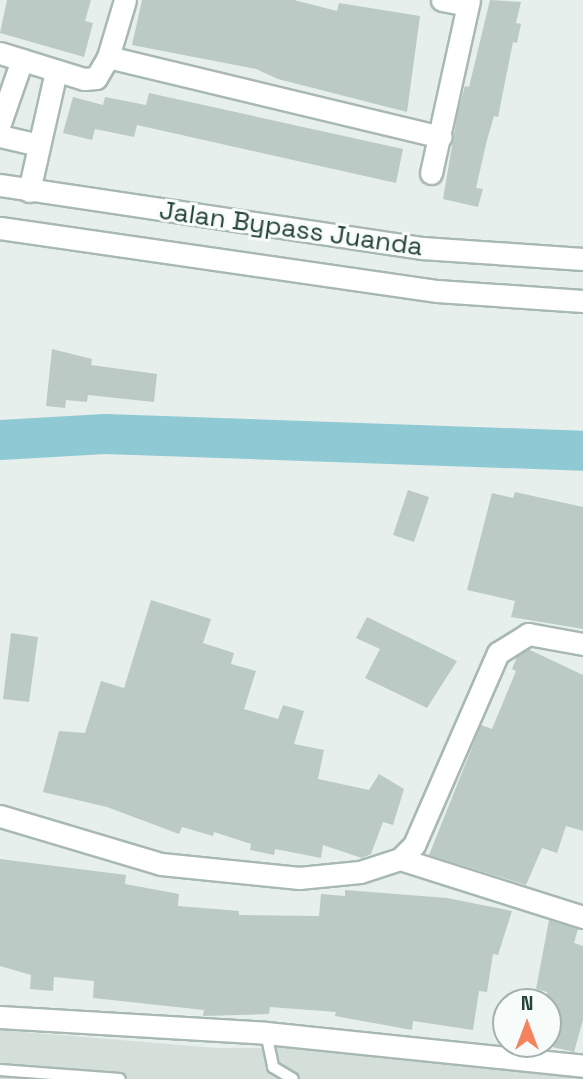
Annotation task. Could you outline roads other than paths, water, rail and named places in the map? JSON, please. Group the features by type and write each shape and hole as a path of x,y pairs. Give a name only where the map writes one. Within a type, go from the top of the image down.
{"street":[{"path":"0,53 90,79 100,74 108,57 125,0"},
{"path":"431,173 468,3 442,0"},
{"path":"108,57 440,136"},
{"path":"0,123 22,60"},
{"path":"29,191 56,71"},
{"path":"0,136 39,145"},
{"name":"Jalan Bypass Juanda","path":"0,185 422,248 583,259"},
{"name":"Jalan Bypass Juanda","path":"0,228 437,291 583,301"},
{"path":"400,859 420,831 498,653 528,635 583,643"},
{"path":"0,816 161,864 320,877 360,872 400,859 583,917"},
{"path":"0,1017 266,1032 583,1066"}],"lane":[{"path":"266,1032 273,1067 293,1079"},
{"path":"0,1070 120,1079"}],"waterway":[{"path":"0,440 105,434 583,451"}]}
